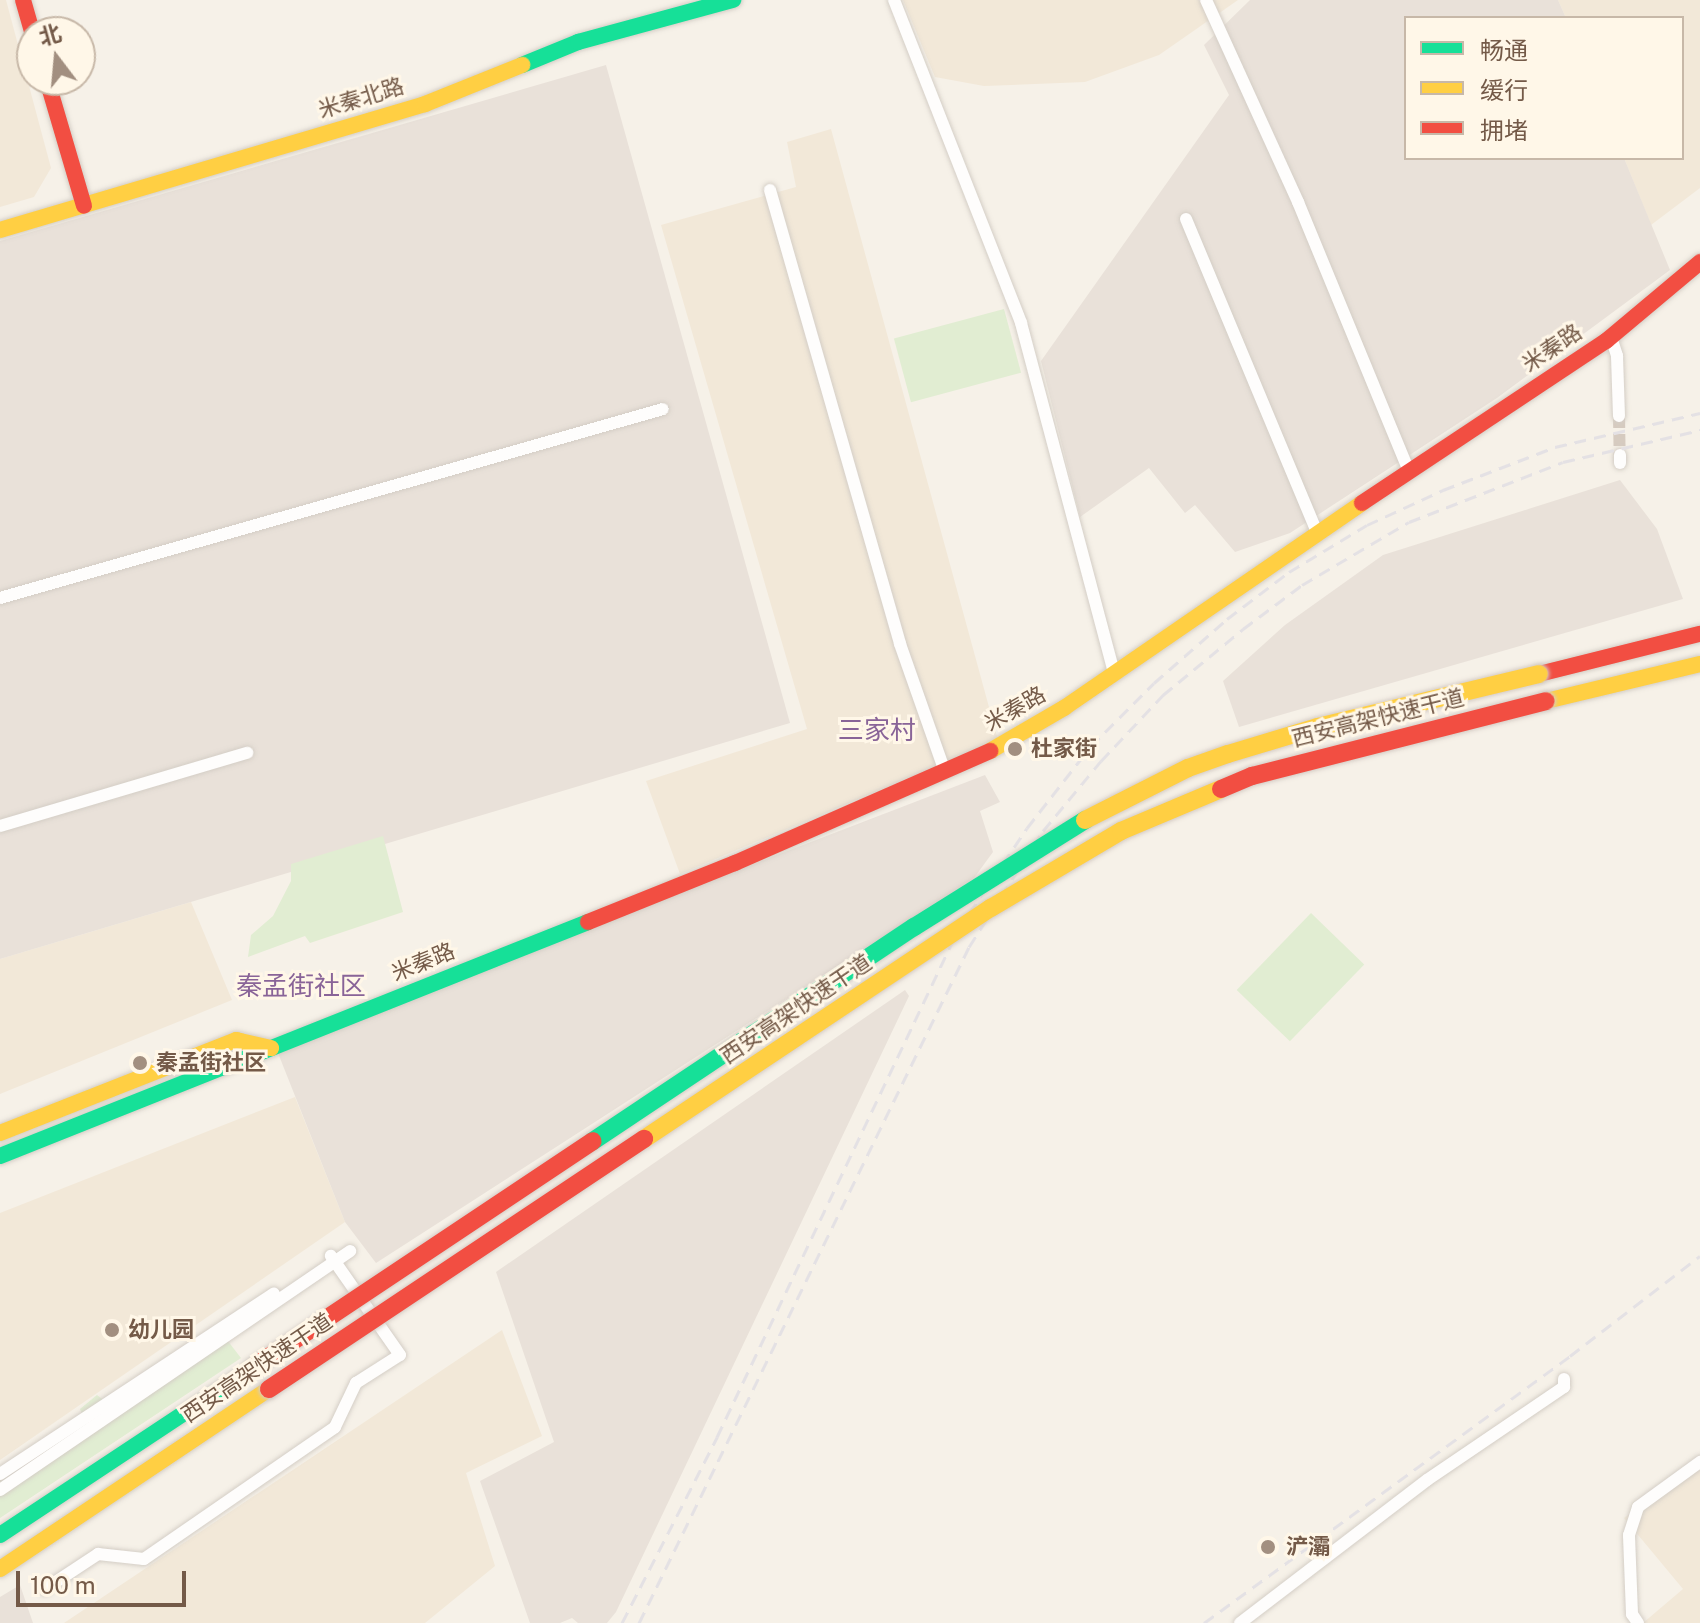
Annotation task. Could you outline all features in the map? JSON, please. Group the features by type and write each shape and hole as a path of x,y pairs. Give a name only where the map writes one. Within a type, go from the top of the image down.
{"main road":[{"name":"米秦北路","path":"0,230 425,104 578,42 733,0"},
{"path":"52,96 84,206"},
{"name":"米秦路","path":"0,1156 735,863 1012,740 1064,708 1317,532 1611,337 1700,262"},
{"name":"西安高架快速干道","path":"0,1535 926,919 1093,815 1188,768 1242,749 1318,727 1700,634"},
{"name":"西安高架快速干道","path":"0,1569 991,908 1121,831 1252,776 1700,664"},
{"path":"0,1133 236,1040 272,1048"},
{"path":"153,1073 160,1092"}],"street":[{"path":"894,0 1021,323 1114,672"},
{"path":"1206,0 1298,202 1409,471"},
{"path":"770,190 900,644 945,772"},
{"path":"1186,219 1317,532"},
{"path":"1611,337 1617,356 1619,416"},
{"path":"0,598 663,409"},
{"path":"0,826 247,753"},
{"path":"0,1490 349,1248"},
{"path":"0,1474 333,1259"},
{"path":"45,1589 98,1554 144,1559 335,1427 356,1383 400,1355 333,1259"},
{"path":"1240,1623 1427,1480 1564,1387 1564,1379"},
{"path":"1638,1623 1632,1614 1629,1535 1638,1507 1700,1462"}],"shaded area":[{"path":"0,0 6,0 16,37 16,96 32,96 51,168 34,197 0,207"},
{"path":"903,0 1238,0 1159,55 1085,82 984,86 935,77"},
{"path":"1250,0 1558,0 1565,16 1404,16 1404,160 1625,160 1670,270 1497,398 1290,533 1235,552 1195,505 1185,513 1149,468 1080,517 1041,361 1229,95 1204,45"},
{"path":"1558,0 1700,0 1700,188 1651,225 1625,160 1684,160 1684,16 1565,16"},
{"path":"606,65 790,723 0,959 0,241"},
{"path":"831,129 998,740 680,874 646,781 807,729 661,225 796,187 787,142"},
{"path":"1620,480 1657,529 1683,599 1239,727 1223,681 1285,625 1383,555"},
{"path":"985,775 1000,802 980,811 993,852 974,878 376,1263 345,1222 276,1048"},
{"path":"191,902 232,1000 0,1094 0,959"},
{"path":"905,990 909,996 616,1612 607,1623 578,1623 572,1618 560,1623 530,1623 480,1481 554,1442 496,1272"},
{"path":"295,1097 345,1222 0,1460 0,1213"},
{"path":"502,1330 542,1436 466,1473 495,1566 425,1623 64,1623"},
{"path":"1700,1464 1700,1623 1643,1623 1683,1589 1624,1518"},
{"path":"20,1585 33,1623 0,1623 0,1597"}],"green space":[{"path":"1004,309 1021,373 911,402 894,339"},
{"path":"383,836 403,912 310,943 305,936 248,957 251,935 273,916 291,881 291,864"},
{"path":"1311,913 1364,964 1290,1041 1237,990"},
{"path":"224,1336 241,1358 0,1518 0,1473 84,1419 80,1409 97,1395 119,1412"}],"tunnel":[{"path":"1619,416 1620,455"}],"railway":[{"path":"622,1623 717,1437 958,930 1027,828 1091,746 1154,683 1227,619 1289,572 1367,525 1443,490 1555,447 1700,413"},
{"path":"639,1623 969,947 1043,831 1101,761 1163,695 1243,629 1302,585 1409,522 1563,462 1700,430"},
{"path":"1204,1623 1570,1356 1700,1256"}],"traffic: fast":[{"path":"522,65 578,42 733,0"},
{"path":"593,1141 914,927 1085,820"},
{"path":"0,1156 588,922"},
{"path":"0,1535 254,1367"}],"traffic: slow":[{"path":"0,230 425,104 522,65"},
{"path":"990,751 1064,708 1362,503"},
{"path":"1546,701 1700,664"},
{"path":"1085,820 1188,768 1228,754 1318,727 1539,674"},
{"path":"644,1139 991,908 1121,831 1221,789"},
{"path":"0,1133 236,1040 271,1048"},
{"path":"0,1569 269,1389"}],"traffic: jam":[{"path":"23,0 28,16"},
{"path":"52,96 84,206"},
{"path":"1362,503 1606,341 1700,262"},
{"path":"1539,674 1700,634"},
{"path":"1221,789 1252,776 1546,701"},
{"path":"588,922 735,863 990,751"},
{"path":"269,1389 644,1139"},
{"path":"254,1367 593,1141"}],"place":[{"name":"杜家街","path":"1015,749"},
{"name":"秦孟街社区","path":"140,1063"},
{"name":"幼儿园","path":"112,1330"},
{"name":"浐灞","path":"1268,1547"}],"district":[{"name":"三家村","path":"877,730"},
{"name":"秦孟街社区","path":"301,986"}]}
